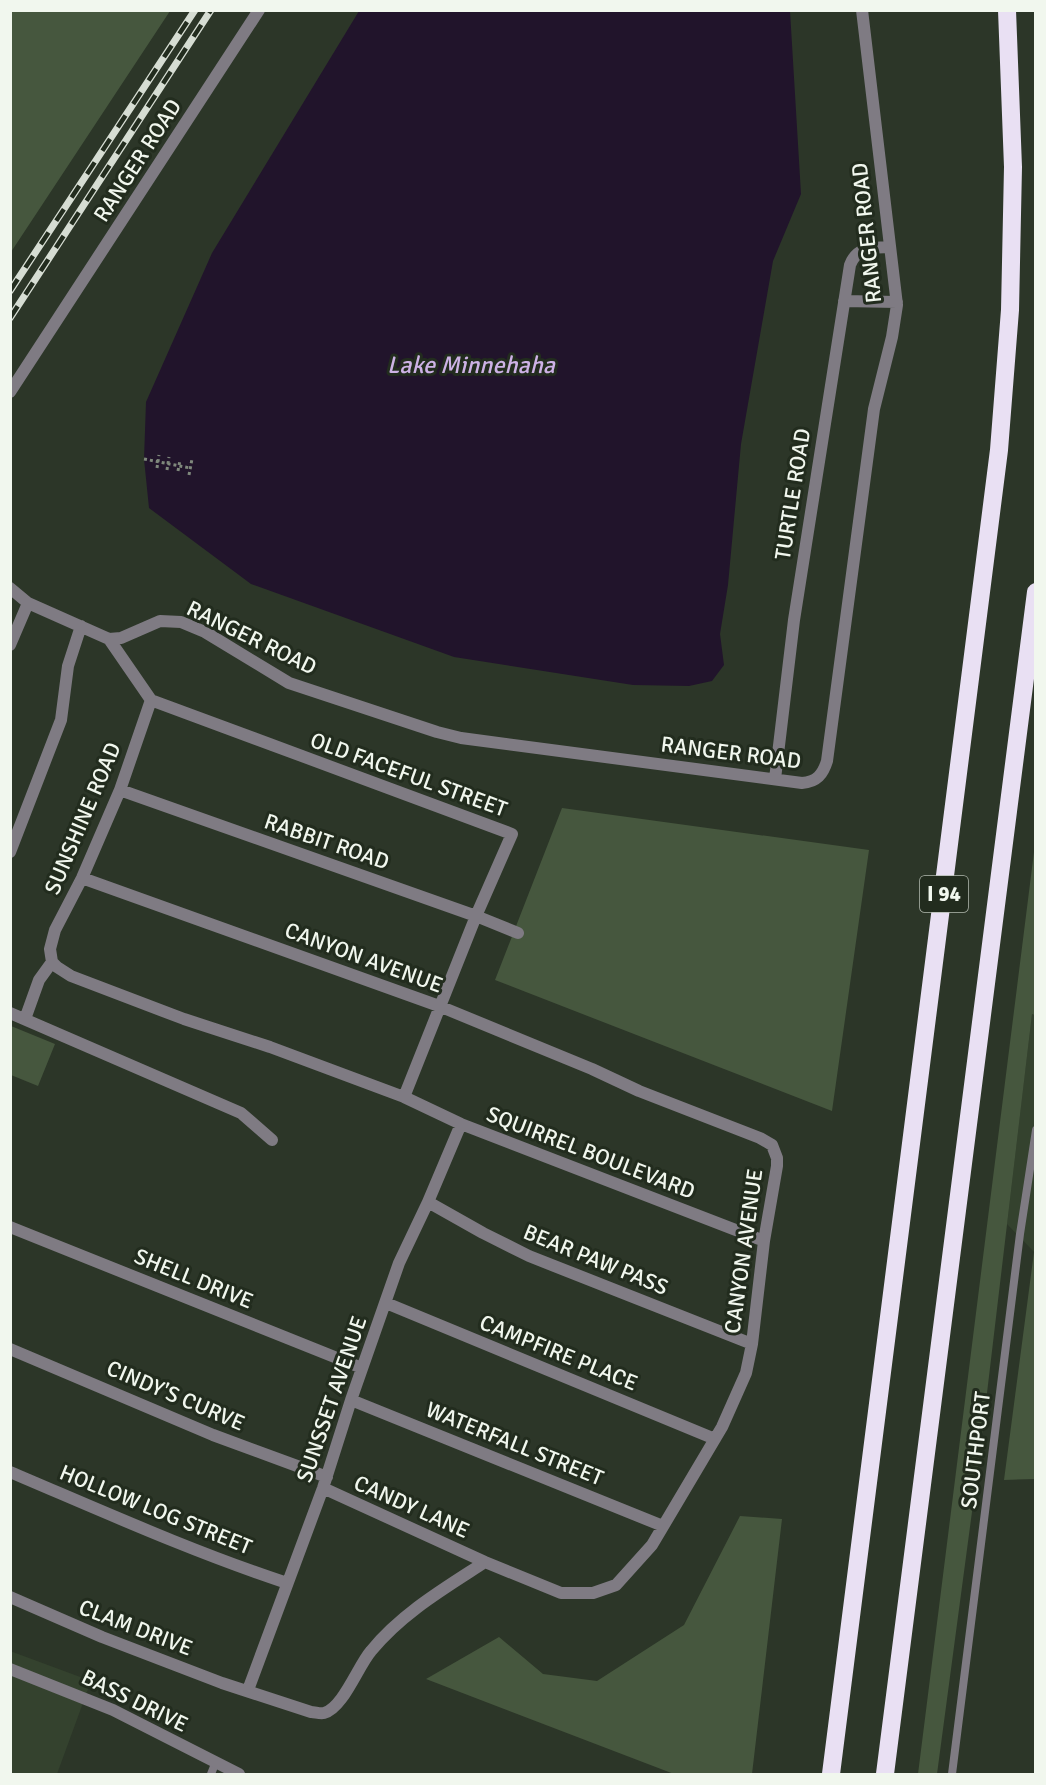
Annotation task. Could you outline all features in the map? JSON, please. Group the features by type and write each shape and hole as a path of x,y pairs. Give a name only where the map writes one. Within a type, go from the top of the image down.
{"highway":[{"name":"I 94","path":"831,1774 999,450 1010,310 1013,179 1007,10"},
{"name":"I 94","path":"885,1774 1035,592"}],"street":[{"name":"RANGER ROAD","path":"10,392 258,10"},
{"name":"RANGER ROAD","path":"110,639 128,635 160,621 181,622 205,632 289,683 437,732 478,741 810,783 821,775 827,761 874,409 892,337 897,302 862,10"},
{"name":"TURTLE ROAD","path":"775,779 796,608 850,265 856,253 890,247"},
{"path":"844,301 897,302"},
{"path":"10,588 28,603 110,639 151,700"},
{"path":"11,641 28,603"},
{"path":"10,852 61,720 68,666 81,626"},
{"name":"SUNSHINE ROAD","path":"25,1019 39,980 52,962 50,949 55,930 82,878 120,790 151,700"},
{"name":"OLD FACEFUL STREET","path":"151,700 512,834 439,1006 404,1097"},
{"name":"RABBIT ROAD","path":"120,790 518,933"},
{"name":"CANYON AVENUE","path":"82,878 439,1006 531,1043 639,1091 767,1141 775,1150 777,1166 746,1373 715,1438 652,1545 616,1585 593,1593 561,1593 485,1562"},
{"path":"52,962 57,968 71,976 184,1019 270,1047 404,1097"},
{"path":"10,1013 241,1113 272,1140"},
{"name":"SQUIRREL BOULEVARD","path":"404,1097 461,1124 764,1241"},
{"name":"SUNSSET AVENUE","path":"248,1690 325,1483 351,1400 399,1263 461,1124"},
{"name":"BEAR PAW PASS","path":"428,1202 529,1256 752,1344"},
{"name":"SHELL DRIVE","path":"10,1227 362,1368"},
{"name":"CAMPFIRE PLACE","path":"386,1304 715,1438"},
{"name":"CINDY'S CURVE","path":"10,1349 325,1483"},
{"name":"WATERFALL STREET","path":"351,1400 663,1526"},
{"name":"HOLLOW LOG STREET","path":"10,1472 141,1528 244,1569 287,1583"},
{"name":"CANDY LANE","path":"325,1483 485,1562"},
{"path":"248,1690 310,1712 323,1713 336,1707 370,1652 393,1627 422,1603 485,1562"},
{"name":"CLAM DRIVE","path":"10,1596 102,1637 222,1683 248,1690"},
{"name":"BASS DRIVE","path":"10,1669 113,1710 213,1769 239,1774"}],"lane":[{"name":"SOUTHPORT","path":"951,1774 1035,1130"}],"path":[{"path":"157,468 159,455"},
{"path":"167,470 169,456"},
{"path":"144,459 190,468"},
{"path":"189,475 192,459"},
{"path":"178,471 180,460"}],"shaded area":[{"path":"10,11 170,11 11,252"},
{"path":"562,808 869,850 832,1111 495,980"},
{"path":"1035,844 1035,1015 1032,1014 980,1452 937,1774 918,1774"},
{"path":"1032,1013 1036,1015 1035,1253 1007,1224"},
{"path":"11,1026 55,1044 38,1086 11,1075"},
{"path":"1034,1252 1035,1479 1004,1480"},
{"path":"740,1516 782,1519 752,1774 674,1774 426,1679 499,1637 543,1674 597,1681 684,1625"},
{"path":"10,1651 91,1681 57,1774 11,1774"}],"water":[{"name":"Lake Minnehaha","path":"359,11 790,11 801,194 773,261 741,444 728,585 720,634 724,665 712,681 689,686 633,685 454,657 251,584 149,508 144,459 146,402 212,253"}],"railway":[{"path":"10,291 195,10"},
{"path":"10,318 211,10"}]}
